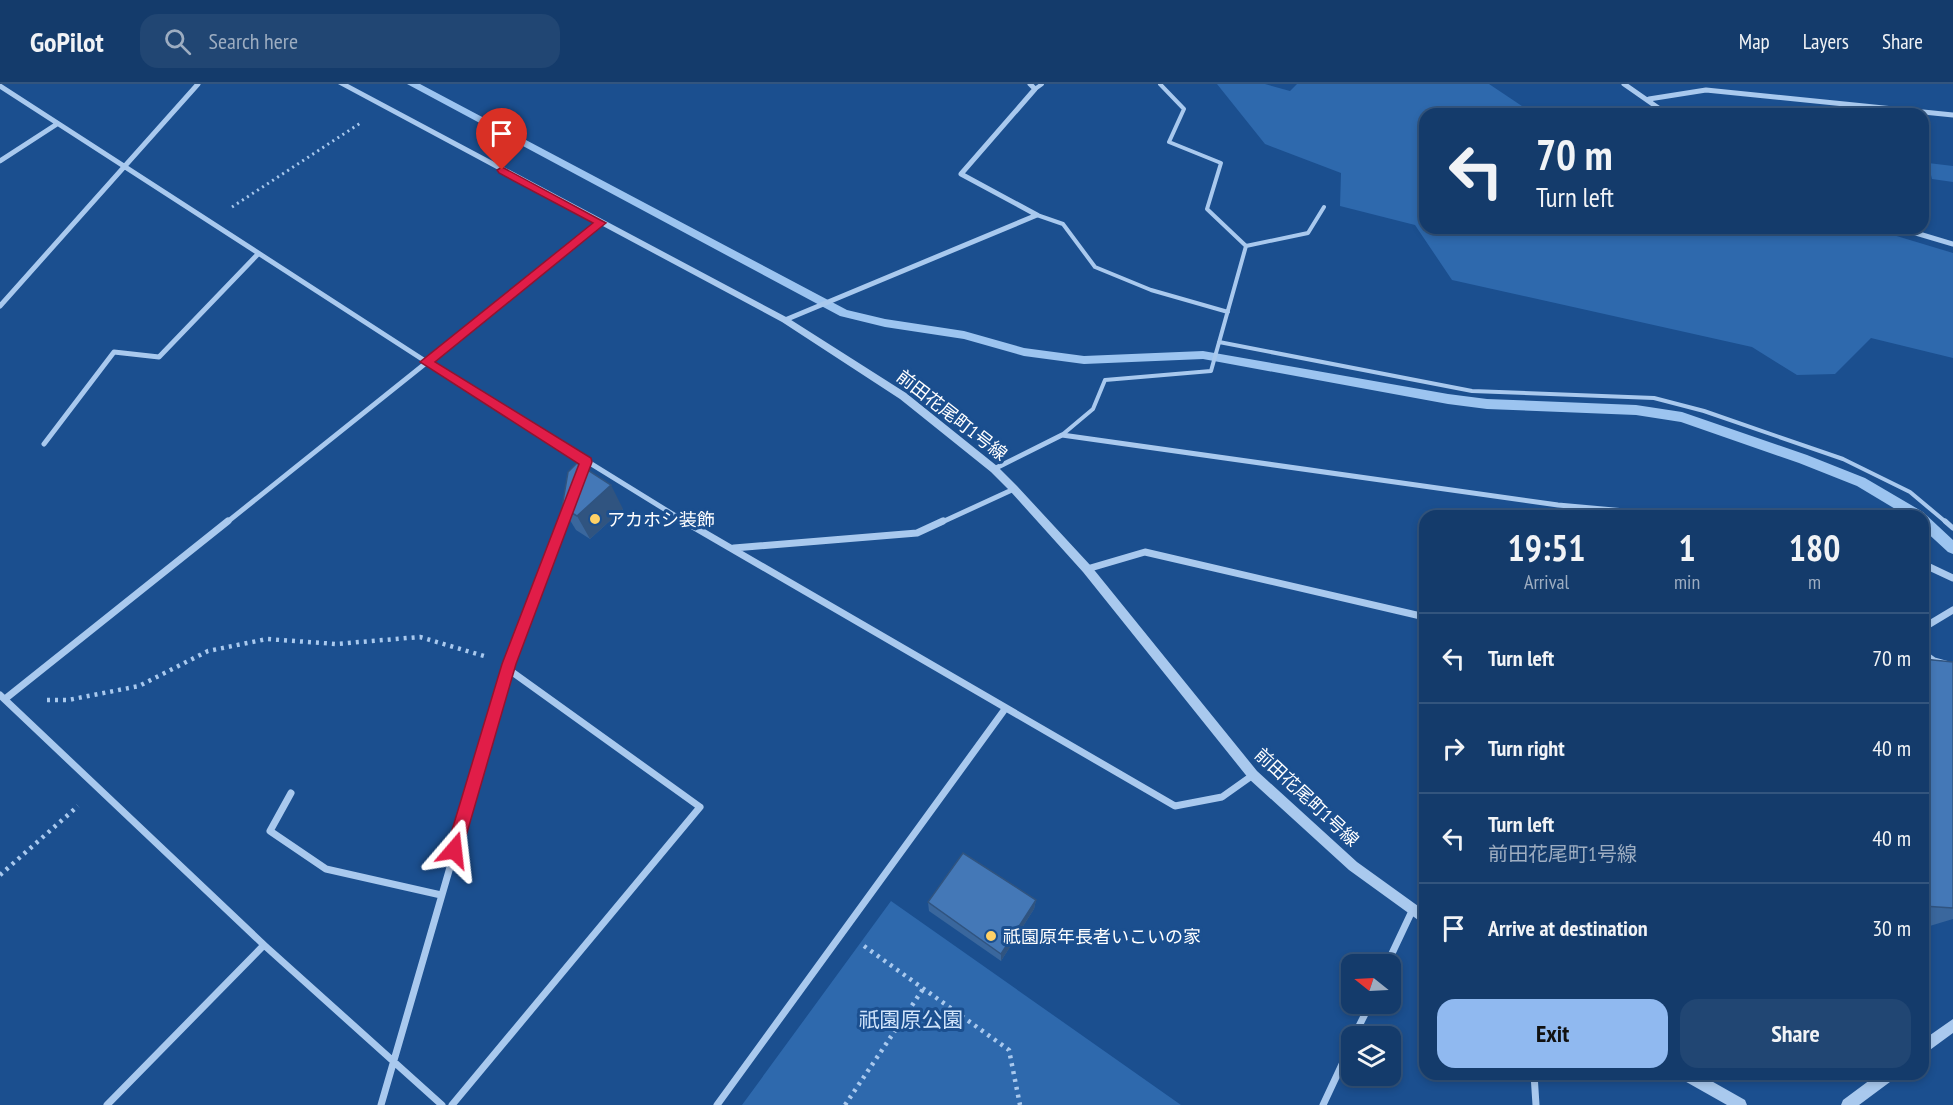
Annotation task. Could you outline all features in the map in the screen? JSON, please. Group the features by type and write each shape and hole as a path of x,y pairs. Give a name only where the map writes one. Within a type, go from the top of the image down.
{"street":[{"path":"0,306 198,84"},
{"name":"前田花尾町1号線","path":"342,84 785,320 903,396 994,469 1014,489 1087,569 1253,775 1353,866 1419,915"},
{"path":"1030,84 1035,89 962,174 1037,215"},
{"path":"1624,84 1660,108"},
{"path":"0,86 426,362 586,462 1005,709 1175,806 1222,797 1253,775"},
{"path":"1649,99 1706,90 1884,108"},
{"path":"1929,113 1953,115"},
{"path":"0,161 57,124"},
{"path":"785,320 1037,215"},
{"path":"442,1105 264,945 2,697 601,223"},
{"path":"1919,234 1953,244"},
{"path":"44,444 114,352 159,357 258,254"},
{"path":"994,469 1062,435 1558,505 1614,510"},
{"path":"582,472 586,462"},
{"path":"733,549 917,533 1014,489"},
{"path":"381,1105 509,667 570,504"},
{"path":"1087,569 1145,552 1419,616"},
{"path":"1929,567 1953,578"},
{"path":"1929,624 1953,610"},
{"path":"1929,657 1953,666"},
{"path":"452,1105 700,807 509,667"},
{"path":"717,1105 1005,709"},
{"path":"291,793 270,831 326,870 441,895"},
{"path":"1393,954 1412,911"},
{"path":"107,1105 264,945"},
{"path":"1929,1044 1953,1026"},
{"path":"1323,1105 1341,1067"},
{"path":"1534,1080 1536,1105"},
{"path":"1696,1080 1740,1105"},
{"path":"1848,1105 1881,1080"}],"lane":[{"path":"1035,89 1042,84"},
{"path":"1160,84 1184,109 1169,142 1221,163 1207,209 1246,246"},
{"path":"1246,246 1308,233 1324,207"},
{"path":"1037,215 1063,224 1095,267 1151,290 1228,312"},
{"path":"1062,435 1093,409 1105,380 1211,371 1246,246"},
{"path":"1219,344 1472,391 1654,398 1704,411 1843,459 1910,492 1953,528"}],"path":[{"path":"209,222 384,107"},
{"path":"2,697 68,700 139,686 208,651 267,639 336,644 420,637 509,667"},
{"path":"0,875 99,788"},
{"path":"844,931 1010,1050 1020,1105"},
{"path":"845,1105 923,988"}],"green space":[{"path":"1217,84 1265,84 1290,91 1297,84 1489,84 1525,108 1419,108 1419,231 1415,225 1340,206 1341,173 1265,144"},
{"path":"1929,163 1953,166 1953,182 1932,179"},
{"path":"1421,234 1890,234 1953,253 1953,358 1871,338 1835,374 1797,375 1752,347 1452,280"},
{"name":"祇園原公園","path":"891,901 1181,1105 742,1105"}],"building":[{"path":"577,463 611,485 577,516 562,507 568,472"},
{"path":"1929,660 1953,662 1953,908 1929,906"},
{"name":"祇園原年長者いこいの家","path":"963,853 1036,900 1001,954 928,902"}],"waterway":[{"path":"412,84 844,313 885,323 964,335 1024,352 1084,360 1203,355 1448,399 1487,404 1636,410 1682,417 1803,459 1861,482 1908,510"},
{"path":"1929,526 1953,548"}],"place":[{"name":"アカホシ装飾","path":"595,519"},
{"name":"祇園原年長者いこいの家","path":"991,936"}],"route":[{"path":"454,850 509,664 586,462 426,362 601,223 502,170"}]}
